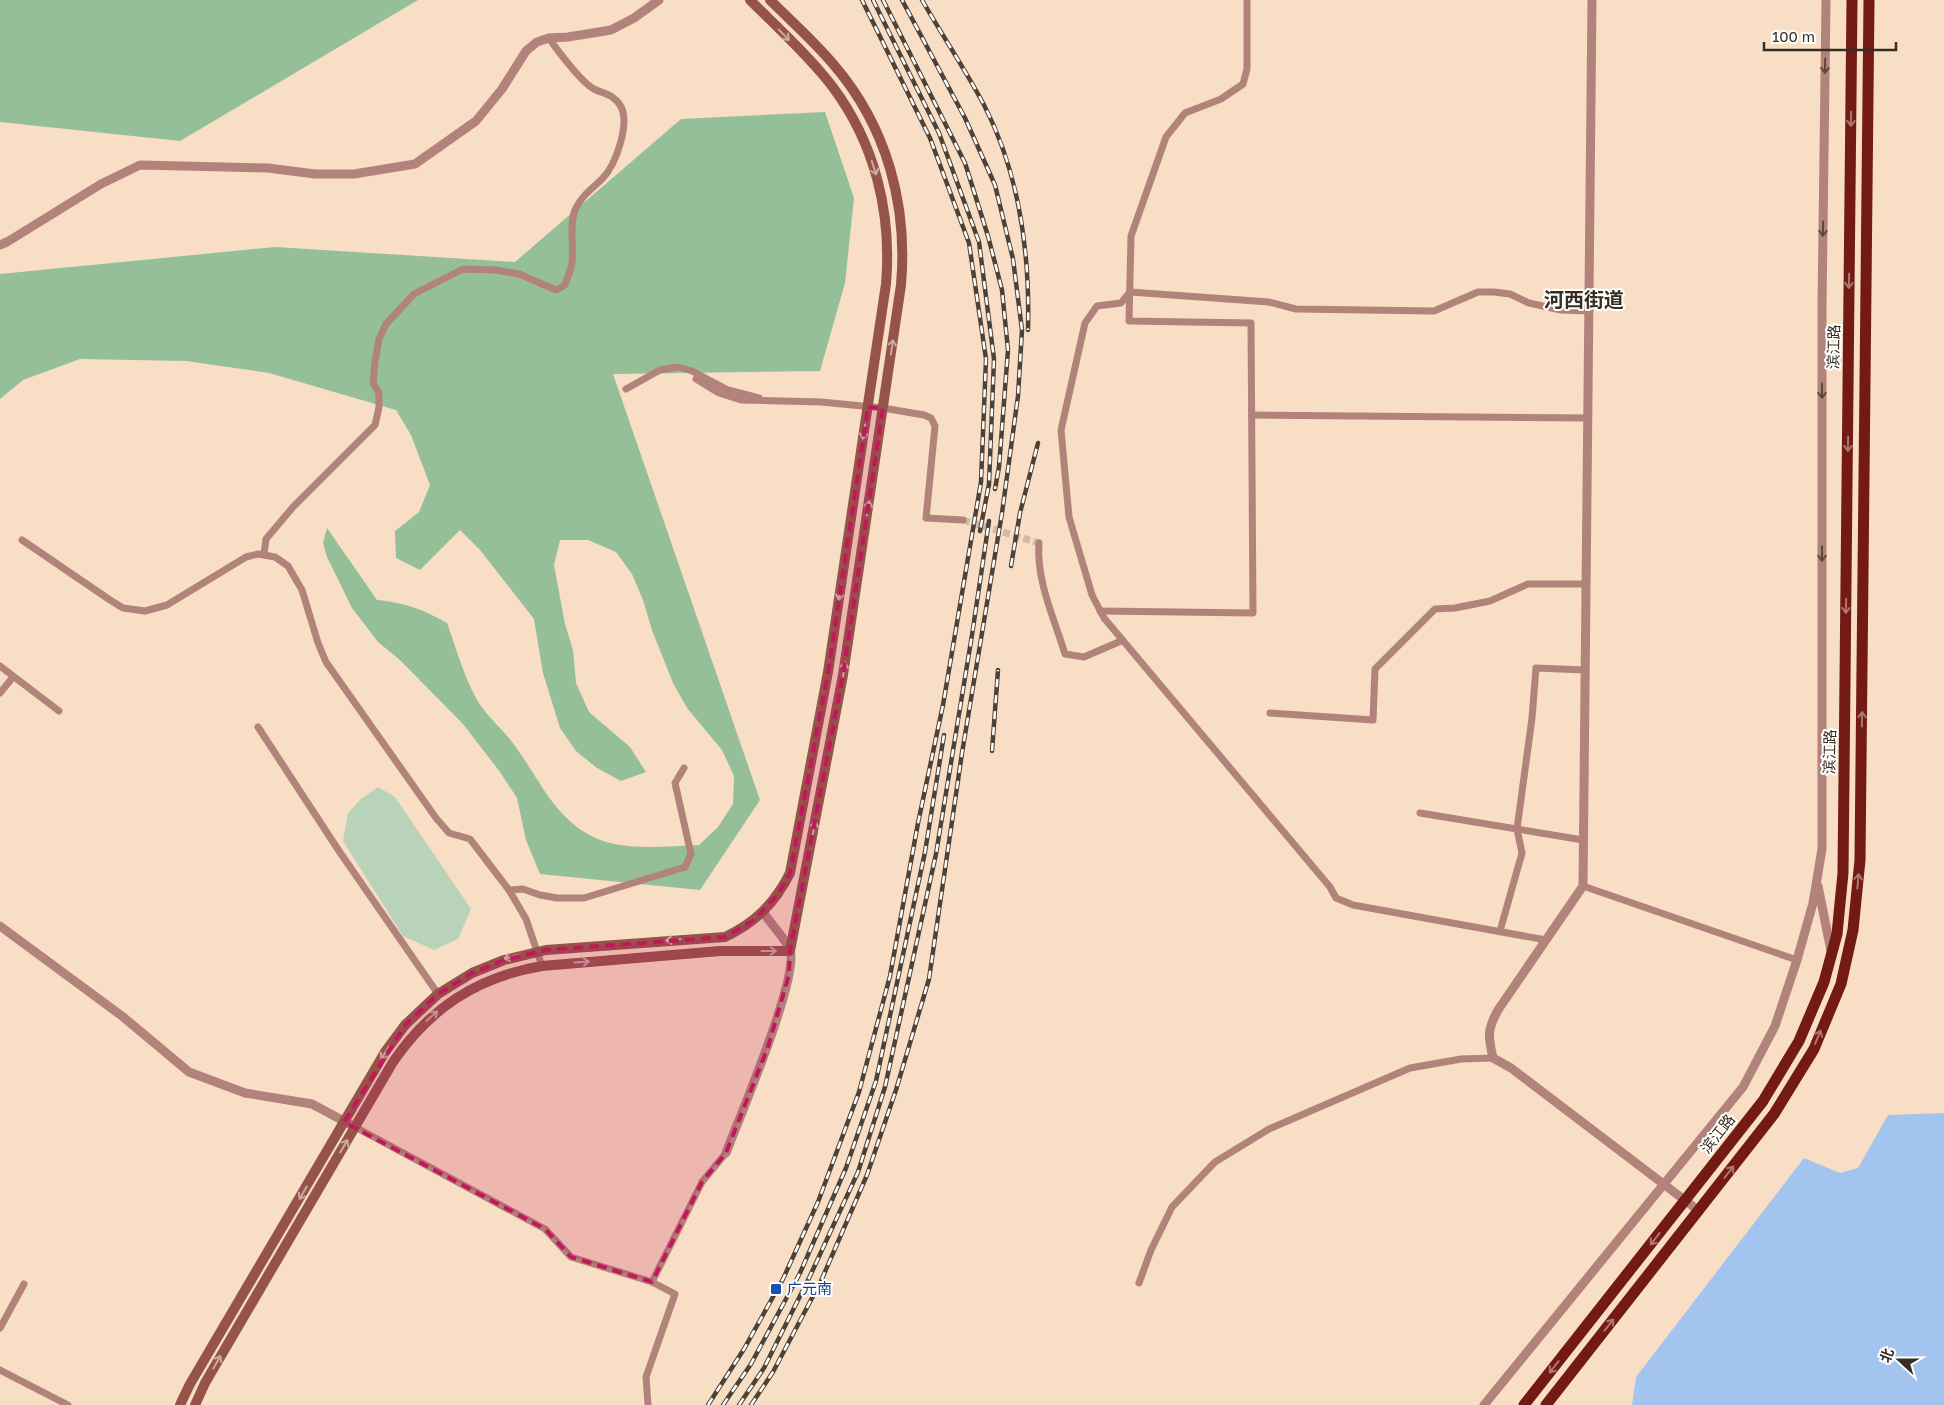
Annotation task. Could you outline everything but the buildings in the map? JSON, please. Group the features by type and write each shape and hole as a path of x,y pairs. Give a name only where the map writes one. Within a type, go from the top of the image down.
{"highway":[{"name":"滨江路","path":"1524,1405 1763,1101 1799,1041 1821,991 1837,934 1843,873 1852,0"},
{"name":"滨江路","path":"1546,1405 1774,1114 1814,1049 1841,984 1854,930 1860,860 1869,0"}],"main road":[{"path":"180,1405 190,1384 394,1038 417,1012 457,981 488,966 518,956 537,952 725,937 745,927 763,912 778,894 790,873 828,672 888,264 885,215 875,168 860,132 832,86 750,0"},
{"path":"195,1405 205,1383 402,1049 435,1013 461,994 490,980 519,970 542,966 720,951 790,951 843,675 903,265 902,223 895,183 874,125 853,89 823,53 770,0"}],"street":[{"path":"0,245 101,184 140,165 268,168 315,174 354,174 415,164 476,121 502,89 526,51 537,42 549,38 568,38 611,30 634,18 659,0"},
{"path":"1100,611 1253,613 1251,323 1129,321 1131,236 1166,137 1185,113 1221,99 1243,84 1247,69 1247,0"},
{"path":"1493,1058 1489,1041 1489,1026 1583,886 1592,0"},
{"path":"1484,1405 1743,1087 1775,1026 1797,960 1817,881 1822,849 1822,307 1826,0"},
{"path":"264,554 266,539 292,506 375,424 379,407 379,393 373,383 379,339 386,324 414,294 463,269 496,270 519,274 556,290 565,285 572,264 574,211 587,191 603,178 612,167 625,121 622,110 616,100 608,94 593,89 559,54 549,38"},
{"path":"1130,292 1270,302 1296,309 1434,311 1478,292 1494,292 1553,308 1590,311"},
{"path":"1130,292 1121,302 1097,306 1085,323 1061,430 1069,516 1092,595 1100,611 1121,641 1330,887 1336,898 1353,905 1546,940"},
{"path":"626,389 660,370 678,367 692,371 728,390 769,400 883,408 924,415 931,418 935,426 926,518 963,520"},
{"path":"696,379 719,393 734,399 750,402 769,400"},
{"path":"1252,415 1588,418"},
{"path":"22,540 123,608 138,611 153,610 167,605 246,556 264,554 275,557 288,566 302,590 318,643 326,662 436,818 449,833 470,839 509,890 526,919 542,966"},
{"path":"1039,543 1038,559 1041,576 1065,654 1084,657 1121,641"},
{"path":"1270,713 1373,720 1375,669 1435,609 1455,608 1490,601 1528,584 1586,584"},
{"path":"0,666 58,711"},
{"path":"1500,931 1522,853 1516,829 1532,718 1536,668 1585,670"},
{"path":"0,693 13,677"},
{"path":"258,727 339,850 438,994"},
{"path":"509,890 523,889 557,898 584,898 685,866 691,854 675,783 684,768"},
{"path":"1420,813 1583,840"},
{"path":"1817,881 1832,954"},
{"path":"1583,886 1797,960"},
{"path":"652,1282 702,1182 726,1153 768,1047 789,975 790,951 763,912"},
{"path":"0,926 122,1016 189,1072 245,1093 312,1104 544,1228 571,1257 652,1282 675,1294 646,1377 648,1405"},
{"path":"1139,1283 1151,1250 1172,1207 1215,1162 1269,1130 1410,1068 1461,1059 1493,1058 1511,1068 1699,1211"},
{"path":"0,1328 24,1284"},
{"path":"0,1370 68,1405"}],"highlighted area":[{"path":"868,407 883,408 843,675 790,951 789,975 768,1047 726,1153 702,1182 652,1282 571,1257 545,1229 344,1122 405,1025 438,994 472,973 504,960 546,950 725,937 754,920 778,894 790,873 828,672"}],"green space":[{"path":"0,0 418,0 180,141 0,122"},
{"path":"825,112 854,198 845,283 820,371 613,374 760,800 700,890 540,874 526,840 517,798 500,772 463,724 400,660 378,642 352,608 327,557 323,543 327,528 377,600 414,607 447,623 463,670 479,704 512,742 554,803 574,824 586,833 599,839 626,846 699,845 718,827 733,804 734,776 722,750 687,708 673,683 632,574 616,552 588,540 560,540 554,565 565,624 573,650 576,683 589,712 630,747 646,772 621,781 597,768 576,751 560,728 543,673 534,619 480,550 460,530 420,570 396,558 395,531 419,512 430,485 411,435 396,410 269,373 186,361 80,359 23,380 0,399 0,274 275,247 515,262 681,119"},
{"path":"378,787 395,797 471,909 458,939 434,950 403,936 343,841 348,813 361,799"}],"water":[{"path":"1944,1113 1944,1405 1632,1405 1636,1377 1804,1158 1840,1173 1858,1168 1888,1115"}],"tunnel":[{"path":"963,520 1039,543"}],"railway":[{"path":"708,1405 744,1349 783,1279 818,1202 859,1092 890,976 918,823 943,705 981,482 986,359 969,243 930,138 862,0"},
{"path":"873,0 939,133 979,242 994,359 989,484 980,531"},
{"path":"883,0 965,163 988,236 1002,290 1008,350 999,467 995,489"},
{"path":"751,1405 773,1372 821,1281 867,1175 896,1090 929,979 962,753 1002,513 1018,396 1022,330 1013,259 995,185 965,118 902,0"},
{"path":"922,0 984,105 1006,159 1014,187 1024,243 1027,272 1028,330"},
{"path":"1011,566 1020,513 1038,443"},
{"path":"739,1405 764,1368 810,1276 858,1172 885,1087 936,854 989,521"},
{"path":"992,751 998,670"},
{"path":"723,1405 751,1364 800,1273 846,1168 876,1081 925,852 944,735"}],"place":[{"name":"广元南","path":"776,1289"}],"district":[{"name":"河西街道","path":"1584,300"}]}
